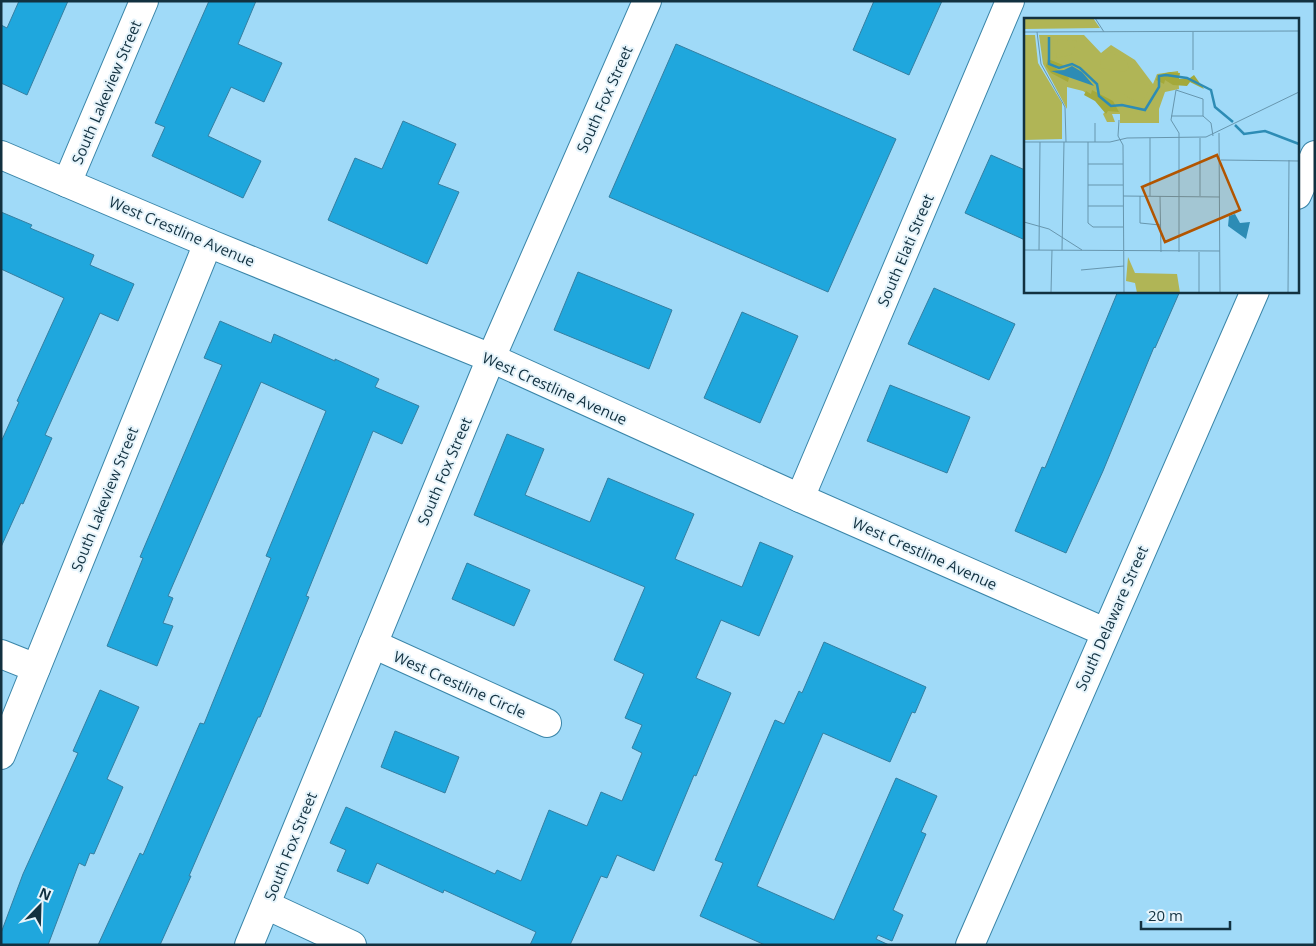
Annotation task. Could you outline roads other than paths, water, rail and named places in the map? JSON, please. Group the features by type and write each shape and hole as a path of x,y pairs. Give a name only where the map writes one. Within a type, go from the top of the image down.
{"street":[{"name":"South Lakeview Street","path":"67,183 144,1"},
{"name":"South Fox Street","path":"249,945 491,358 647,1"},
{"name":"South Elati Street","path":"800,498 1010,1"},
{"name":"West Crestline Avenue","path":"1,155 208,243 491,358 800,498 1105,632"},
{"path":"1298,193 1315,155"},
{"name":"South Lakeview Street","path":"1,756 208,243"},
{"name":"South Delaware Street","path":"970,945 1255,292"},
{"name":"West Crestline Circle","path":"373,644 547,723"},
{"path":"1,654 36,668"},
{"path":"266,906 352,945"}]}
